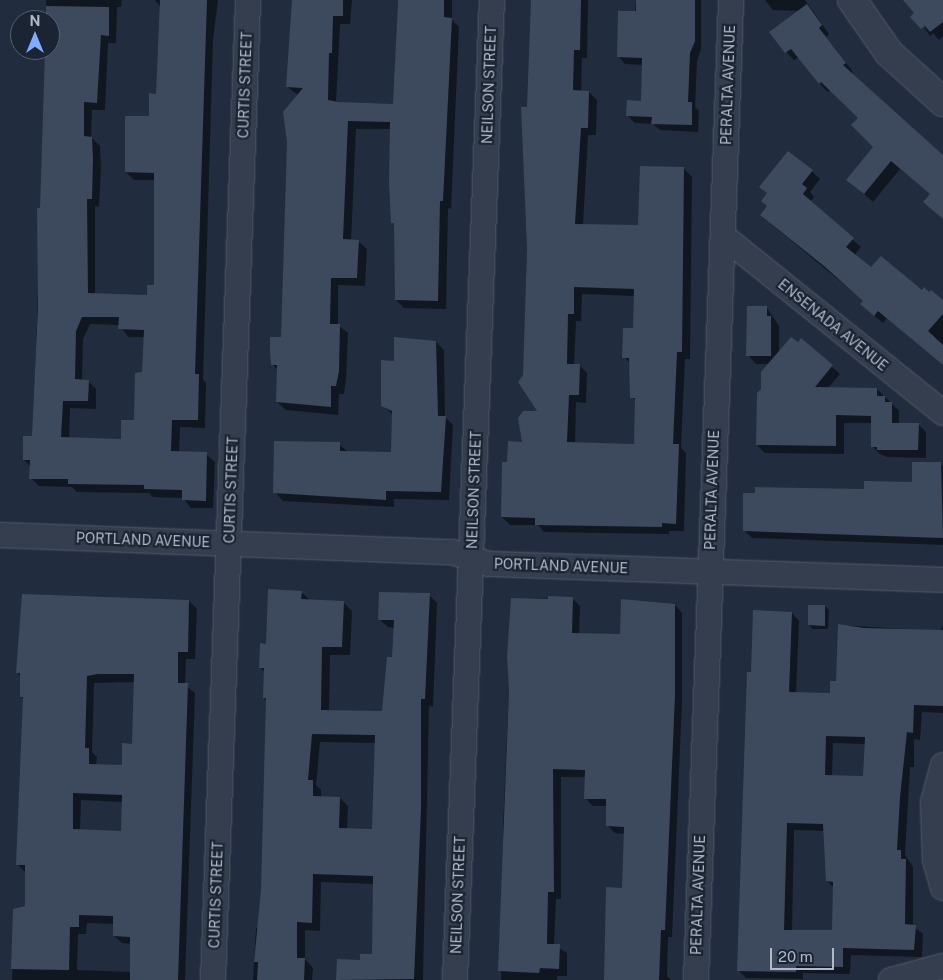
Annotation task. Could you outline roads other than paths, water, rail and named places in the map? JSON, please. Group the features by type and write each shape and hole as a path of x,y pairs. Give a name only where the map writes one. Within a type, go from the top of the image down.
{"street":[{"name":"CURTIS STREET","path":"213,980 248,0"},
{"name":"NEILSON STREET","path":"455,980 492,0"},
{"name":"PERALTA AVENUE","path":"696,980 709,572 731,0"},
{"path":"852,0 889,53 943,102"},
{"name":"ENSENADA AVENUE","path":"723,236 943,413"},
{"name":"PORTLAND AVENUE","path":"0,535 452,552 489,564 943,580"},
{"path":"943,766 933,802 935,860 943,888"},
{"path":"891,980 943,966"}]}
